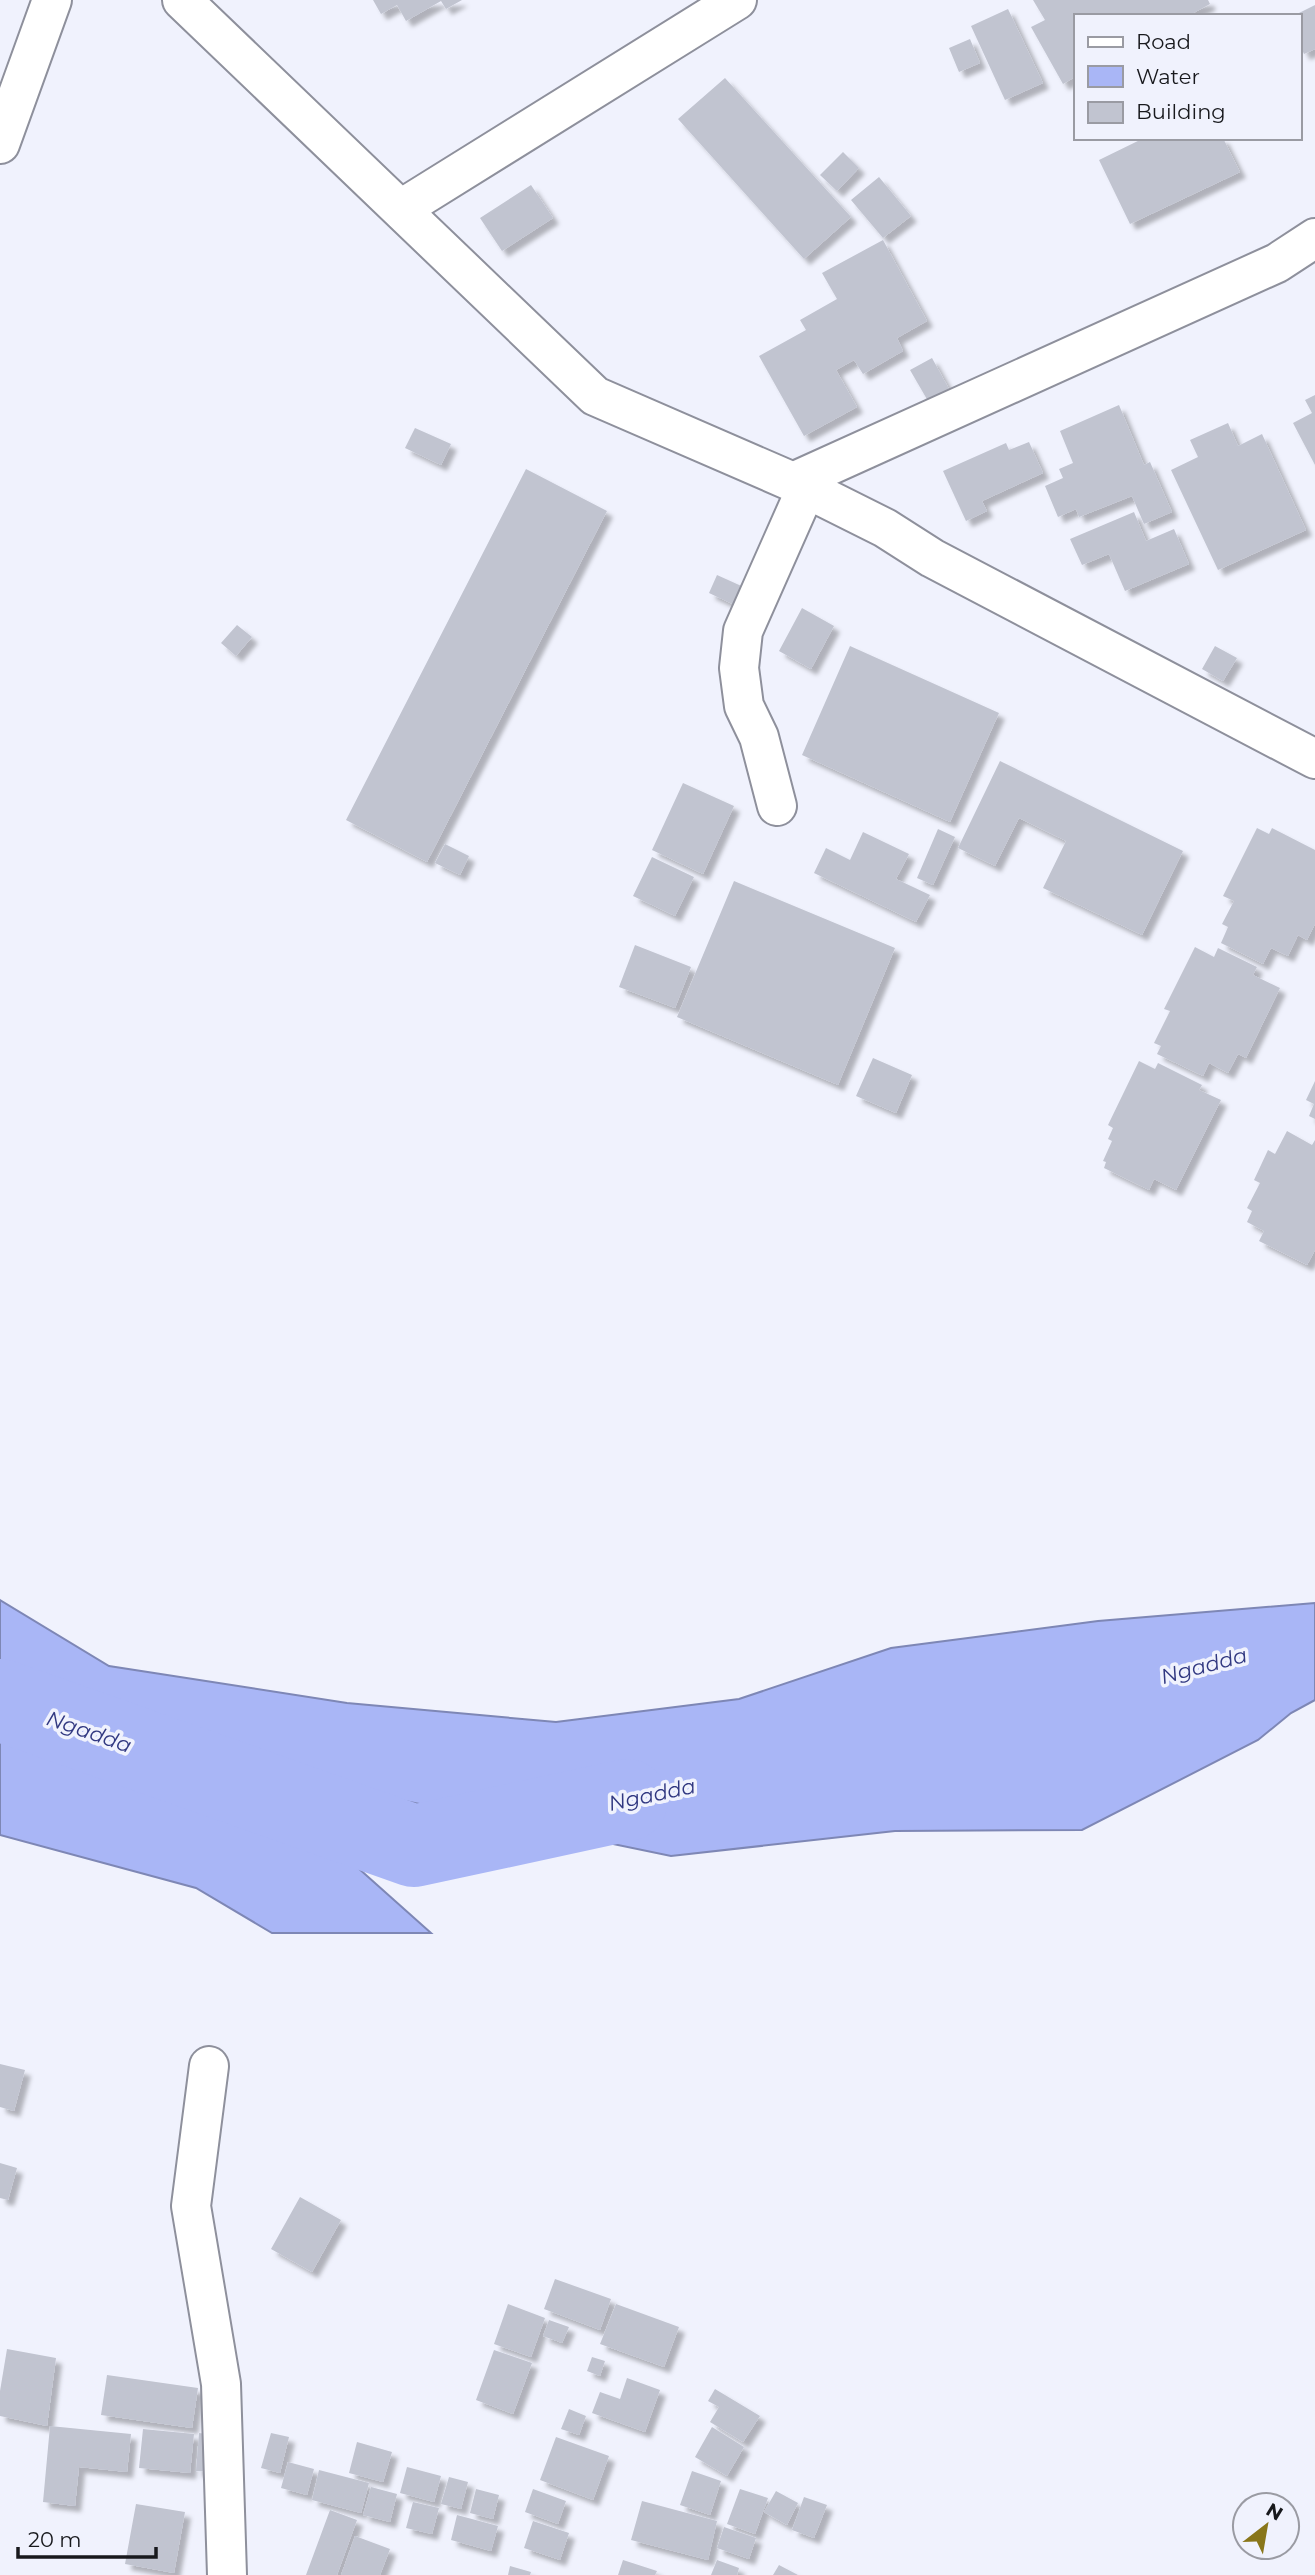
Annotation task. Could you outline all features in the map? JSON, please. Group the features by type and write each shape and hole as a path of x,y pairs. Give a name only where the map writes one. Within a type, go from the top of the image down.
{"street":[{"path":"0,144 52,0"},
{"path":"182,0 596,396 799,486 885,528 932,558 1315,759"},
{"path":"401,209 737,0"},
{"path":"777,806 759,737 744,706 739,668 743,631 799,486 1277,263 1315,239"},
{"path":"209,2066 191,2206 222,2384 230,2574"}],"water":[{"path":"0,1600 109,1666 347,1703 556,1722 739,1699 891,1648 1098,1621 1315,1603 1315,1700 1291,1713 1258,1740 1082,1830 895,1831 671,1856 246,1768 431,1933 272,1933 196,1888 0,1835"}],"building":[{"path":"373,0 462,0 446,9 441,1 406,21 397,5 381,14"},
{"path":"1033,0 1208,0 1210,4 1192,14 1074,14 1074,78 1063,84 1031,27 1045,20"},
{"path":"1315,5 1315,49 1304,54 1301,47 1301,14 1297,14"},
{"path":"1008,9 1043,83 1005,100 971,26"},
{"path":"970,39 980,63 959,72 949,48"},
{"path":"725,78 851,217 804,259 678,119"},
{"path":"1140,140 1224,140 1240,172 1130,224 1099,160"},
{"path":"843,152 859,168 837,191 820,175"},
{"path":"879,177 911,216 883,238 851,200"},
{"path":"531,185 553,218 502,251 480,218"},
{"path":"883,240 927,321 897,338 903,351 863,374 854,360 836,370 857,407 804,436 759,356 806,330 800,320 837,299 822,273"},
{"path":"932,358 949,389 928,401 910,370"},
{"path":"1315,395 1315,465 1293,423 1312,413 1305,400"},
{"path":"1119,405 1144,465 1150,462 1172,512 1144,524 1132,496 1079,517 1076,509 1058,517 1045,486 1063,478 1059,469 1073,463 1060,431"},
{"path":"1228,423 1238,446 1262,434 1306,530 1218,570 1171,470 1198,457 1190,440"},
{"path":"415,428 451,444 441,465 405,448"},
{"path":"1029,442 1043,473 982,501 987,511 966,521 943,471 1006,443 1009,450"},
{"path":"526,469 607,511 427,862 346,820"},
{"path":"1134,512 1146,541 1174,529 1189,564 1125,591 1109,554 1082,565 1070,539"},
{"path":"717,575 748,589 739,607 709,593"},
{"path":"802,608 834,626 811,669 779,651"},
{"path":"237,625 252,637 236,656 221,643"},
{"path":"850,646 999,713 950,822 802,755"},
{"path":"1215,646 1237,658 1223,681 1202,669"},
{"path":"1000,761 1183,851 1142,935 1043,888 1066,841 1019,818 995,866 958,848"},
{"path":"683,783 734,806 703,874 652,850"},
{"path":"1257,828 1269,834 1272,828 1315,850 1315,924 1307,940 1298,935 1288,956 1271,948 1263,964 1221,943 1228,927 1222,924 1234,901 1223,896"},
{"path":"938,829 955,837 933,885 917,878"},
{"path":"863,832 909,854 896,879 930,895 916,922 814,873 826,848 850,860"},
{"path":"445,844 469,856 460,875 435,863"},
{"path":"652,857 694,877 675,916 633,896"},
{"path":"734,881 895,948 838,1085 677,1017"},
{"path":"635,945 691,967 675,1008 619,987"},
{"path":"1195,947 1214,957 1218,948 1257,967 1253,975 1280,988 1246,1058 1238,1054 1228,1073 1209,1063 1203,1076 1157,1054 1161,1046 1154,1043 1170,1011 1164,1009"},
{"path":"873,1058 912,1075 896,1113 856,1096"},
{"path":"1139,1061 1155,1069 1158,1063 1202,1085 1199,1090 1221,1100 1176,1190 1154,1179 1149,1190 1104,1168 1106,1162 1103,1161 1112,1141 1108,1139 1113,1128 1108,1125"},
{"path":"1315,1081 1315,1119 1309,1116 1314,1104 1306,1100"},
{"path":"1287,1131 1312,1145 1315,1140 1315,1250 1307,1265 1259,1241 1264,1231 1247,1222 1252,1211 1247,1208 1260,1183 1254,1180 1268,1150 1275,1154"},
{"path":"0,2064 25,2070 14,2111 0,2107"},
{"path":"0,2163 17,2168 8,2200 0,2198"},
{"path":"300,2197 341,2220 312,2272 271,2249"},
{"path":"555,2279 611,2299 600,2330 544,2309"},
{"path":"508,2304 545,2318 531,2357 494,2344"},
{"path":"616,2304 679,2327 664,2367 600,2344"},
{"path":"549,2320 569,2327 562,2343 543,2336"},
{"path":"7,2349 56,2358 47,2426 0,2416 0,2391"},
{"path":"494,2350 532,2363 513,2414 476,2400"},
{"path":"592,2357 605,2361 600,2376 587,2371"},
{"path":"107,2375 198,2388 192,2428 101,2415"},
{"path":"627,2378 660,2390 645,2432 592,2413 600,2392 620,2399"},
{"path":"715,2389 760,2416 743,2442 710,2422 719,2407 708,2401"},
{"path":"569,2409 586,2416 579,2435 561,2429"},
{"path":"50,2426 131,2434 127,2472 79,2467 75,2506 43,2502"},
{"path":"712,2427 744,2447 727,2476 695,2457"},
{"path":"143,2429 194,2434 190,2473 139,2468"},
{"path":"199,2433 216,2435 213,2472 196,2471"},
{"path":"271,2433 289,2437 280,2473 261,2468"},
{"path":"556,2437 609,2456 593,2500 540,2480"},
{"path":"357,2442 392,2452 383,2482 349,2473"},
{"path":"288,2462 314,2469 307,2495 281,2488"},
{"path":"407,2467 441,2476 434,2502 400,2493"},
{"path":"319,2470 369,2483 361,2513 312,2500"},
{"path":"692,2471 721,2481 710,2515 680,2505"},
{"path":"449,2477 468,2482 461,2509 441,2504"},
{"path":"371,2487 397,2494 390,2522 363,2515"},
{"path":"476,2489 499,2495 493,2519 470,2513"},
{"path":"533,2489 566,2501 558,2524 525,2512"},
{"path":"740,2489 768,2498 755,2534 727,2524"},
{"path":"776,2491 798,2503 787,2525 764,2512"},
{"path":"804,2497 827,2505 814,2538 792,2530"},
{"path":"642,2501 717,2521 708,2560 631,2540"},
{"path":"413,2502 439,2508 432,2534 406,2528"},
{"path":"136,2504 185,2512 174,2573 125,2564"},
{"path":"330,2510 357,2520 337,2575 306,2575"},
{"path":"457,2515 498,2526 491,2551 451,2540"},
{"path":"533,2521 569,2533 560,2560 524,2548"},
{"path":"724,2527 756,2538 749,2559 717,2548"},
{"path":"355,2536 390,2549 380,2575 341,2575"},
{"path":"623,2560 657,2571 655,2575 618,2575"},
{"path":"717,2560 739,2568 737,2575 711,2575"},
{"path":"779,2565 798,2575 773,2575"},
{"path":"510,2566 531,2572 530,2575 508,2575"}],"waterway":[{"name":"Ngadda","path":"0,1700 414,1846 627,1800"}]}
